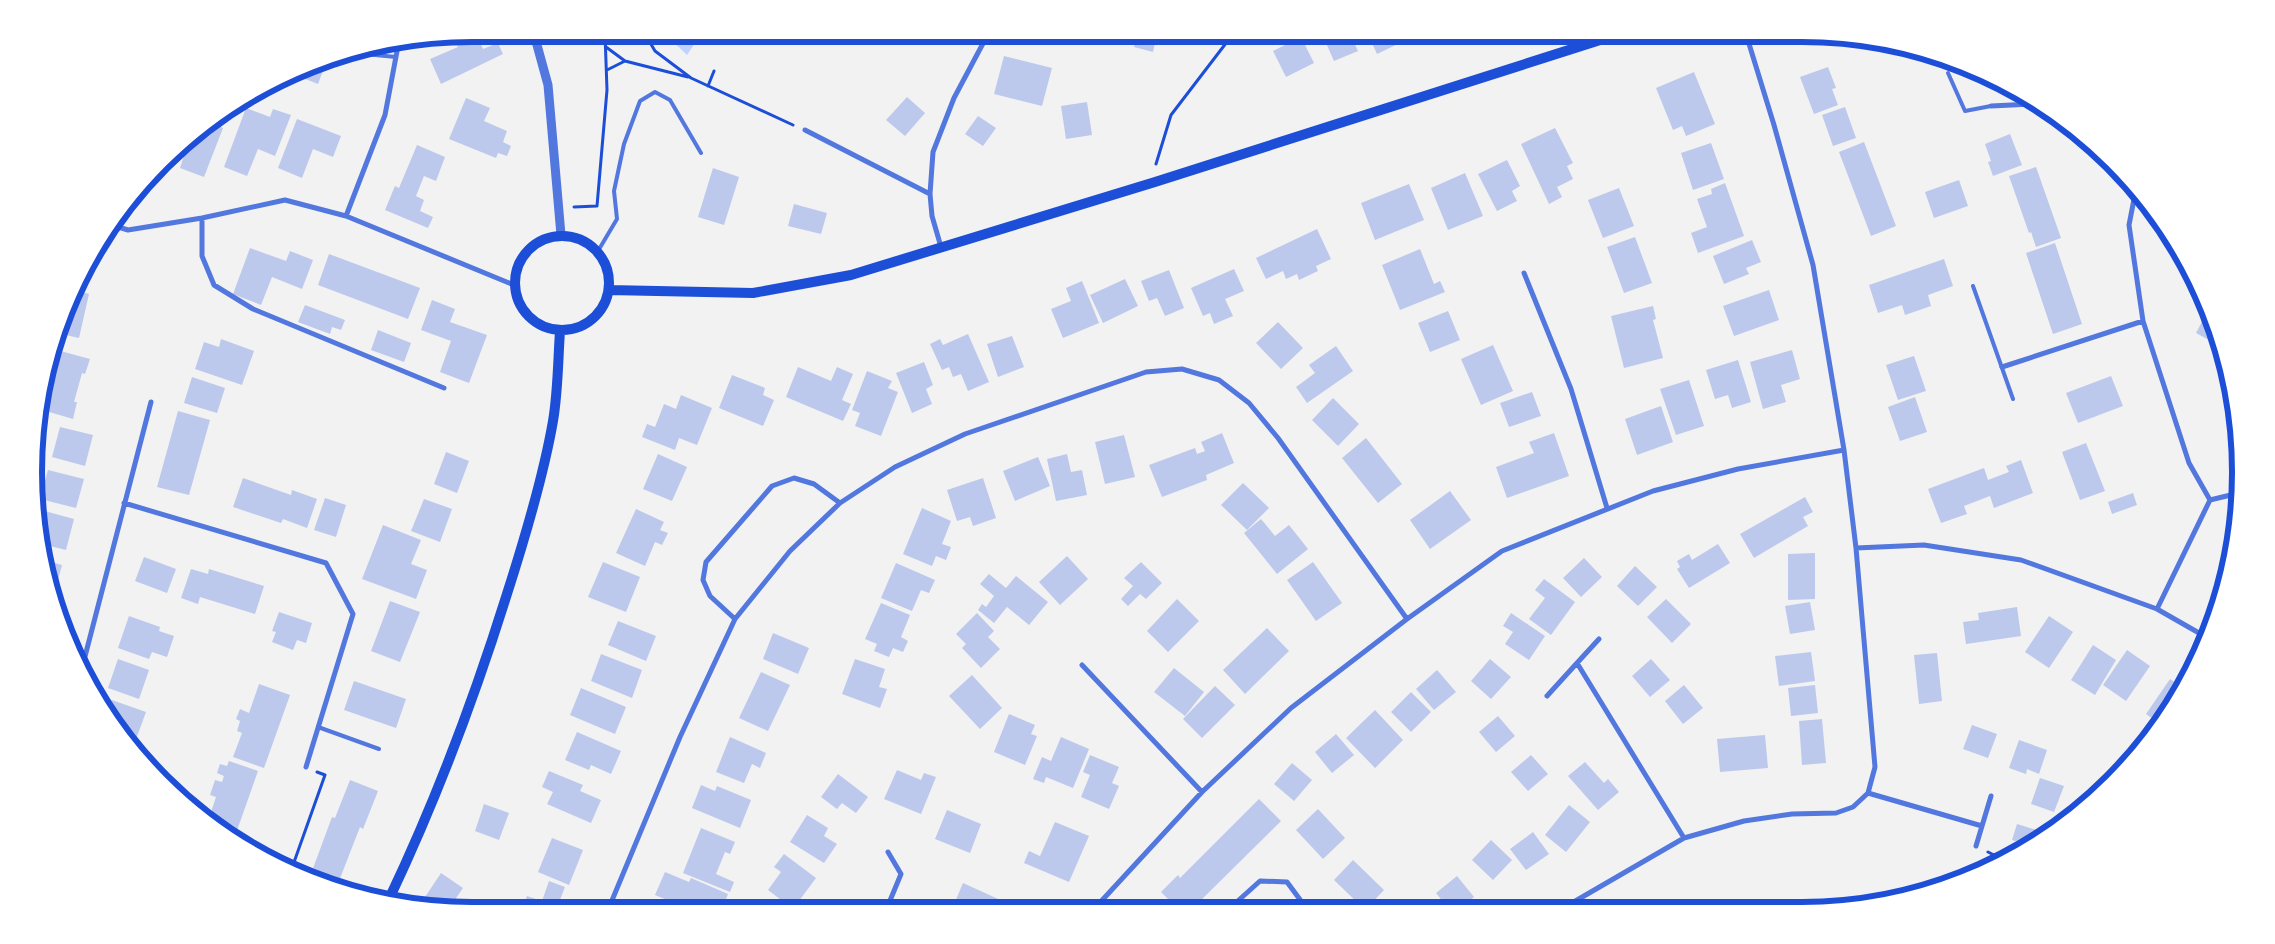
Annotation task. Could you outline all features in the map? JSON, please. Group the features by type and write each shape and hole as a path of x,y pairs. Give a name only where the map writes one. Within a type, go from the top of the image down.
{"main road":[{"path":"609,290 753,293 851,275 1155,182 1594,42"},
{"path":"561,235 581,239 598,251 606,263 610,276 609,290 605,303 598,315 587,324 574,329 560,330 546,328 534,322 524,311 517,299 514,285 516,270 522,256 533,245 546,238 561,235"},
{"path":"391,894 431,804 459,732 491,644 526,536 553,421 560,330"}],"street":[{"path":"536,42 548,85 561,235"},
{"path":"941,248 932,216 930,194 933,152 954,98 984,42"},
{"path":"1574,902 1684,838 1744,821 1792,814 1836,813 1853,807 1868,794 1875,767 1856,548 1844,450 1813,265 1774,124 1748,42"},
{"path":"346,216 385,115 397,49"},
{"path":"1991,106 2025,104"},
{"path":"805,130 930,194"},
{"path":"2134,199 2129,225 2143,321 2189,463 2210,500"},
{"path":"119,227 128,230 202,218 285,200 346,216 514,285"},
{"path":"202,218 202,256 214,285 253,309 444,388"},
{"path":"1524,273 1571,389 1607,508"},
{"path":"2002,367 2143,321"},
{"path":"611,902 680,737 735,619 790,550 840,503 895,466 965,434 1146,372 1182,369 1219,380 1249,403 1278,438 1407,619"},
{"path":"85,657 151,402"},
{"path":"1100,902 1202,792 1291,708 1407,619 1502,551 1653,491 1738,470 1844,450"},
{"path":"735,619 710,596 703,580 706,562 772,486 794,478 814,484 840,503"},
{"path":"2210,500 2232,495"},
{"path":"2157,609 2210,500"},
{"path":"124,504 326,563 353,614 306,767"},
{"path":"1856,548 1924,545 2021,560 2157,609 2201,634"},
{"path":"1547,696 1599,639"},
{"path":"1578,663 1684,838"},
{"path":"1082,665 1202,792"},
{"path":"1868,794 1982,826"},
{"path":"1976,846 1992,796"},
{"path":"888,852 901,874 889,902"},
{"path":"1236,902 1260,880 1286,882 1302,902"}],"lane":[{"path":"372,55 396,57"},
{"path":"1948,74 1965,110 1991,106"},
{"path":"598,251 617,219 614,191 624,144 640,101 655,92 670,100 701,153"},
{"path":"1973,286 2012,399"},
{"path":"318,727 379,750"}],"path":[{"path":"597,206 607,90 606,42"},
{"path":"650,42 655,51 691,78"},
{"path":"1155,182 1155,167 1171,115 1227,42"},
{"path":"606,46 625,61 691,78 805,130"},
{"path":"607,70 625,61"},
{"path":"708,86 714,71"},
{"path":"558,207 615,205"},
{"path":"294,862 325,775 306,767"}],"water":[{"path":"673,42 696,42 687,55"}],"building":[{"path":"480,42 483,49 498,43 503,54 441,84 430,59 458,47 456,43"},
{"path":"1109,42 1125,42 1124,45"},
{"path":"1125,42 1155,42 1153,52 1134,47 1135,44"},
{"path":"1291,42 1304,42 1314,63 1286,77 1273,51"},
{"path":"1326,42 1354,42 1358,51 1334,61"},
{"path":"1372,42 1402,42 1377,54"},
{"path":"1004,56 1052,68 1042,106 994,94"},
{"path":"1828,67 1836,88 1832,89 1838,105 1814,114 1800,77"},
{"path":"324,69 318,84 302,78"},
{"path":"1694,72 1715,124 1686,136 1682,126 1673,130 1656,88"},
{"path":"907,97 925,113 905,136 886,120"},
{"path":"466,98 490,108 484,121 507,131 503,142 511,146 507,156 498,153 496,158 449,139"},
{"path":"1087,102 1092,135 1066,139 1061,106"},
{"path":"1845,107 1856,138 1833,146 1822,115"},
{"path":"246,108 270,117 273,109 291,115 275,156 258,149 247,176 224,167"},
{"path":"978,116 996,128 983,146 965,134"},
{"path":"297,119 341,136 333,157 313,149 302,178 278,168"},
{"path":"218,126 223,128 204,177 180,168 185,153"},
{"path":"1555,128 1573,163 1567,166 1573,179 1557,187 1562,197 1549,204 1521,144"},
{"path":"2010,134 2022,165 1993,176 1988,162 1991,161 1985,144"},
{"path":"1864,142 1896,226 1871,236 1839,152"},
{"path":"1711,143 1724,179 1693,190 1681,153"},
{"path":"417,145 445,157 436,181 424,176 416,196 424,200 420,211 433,217 428,228 385,210 395,186 399,188"},
{"path":"1507,160 1520,186 1512,191 1517,201 1497,211 1478,174"},
{"path":"2036,167 2061,238 2036,247 2031,232 2029,233 2009,176"},
{"path":"713,168 739,177 724,225 698,217"},
{"path":"1465,173 1483,216 1448,230 1431,188"},
{"path":"1959,180 1968,206 1934,218 1925,192"},
{"path":"1725,183 1744,236 1698,253 1691,233 1707,227 1697,199 1712,194 1711,189"},
{"path":"1409,184 1424,220 1375,240 1361,203"},
{"path":"1619,188 1634,226 1603,238 1588,200"},
{"path":"794,204 827,213 821,234 788,226"},
{"path":"1317,229 1331,259 1316,266 1318,271 1299,280 1297,274 1286,279 1283,271 1266,279 1256,258"},
{"path":"1635,237 1652,283 1624,293 1607,247"},
{"path":"1752,240 1761,262 1746,268 1749,274 1724,284 1713,256"},
{"path":"2055,243 2082,324 2053,334 2026,253"},
{"path":"250,248 286,261 290,251 313,260 302,289 272,277 261,305 233,294"},
{"path":"1420,249 1434,284 1440,281 1445,292 1400,310 1382,265"},
{"path":"329,254 420,288 408,319 318,285"},
{"path":"1944,259 1953,286 1928,295 1931,306 1905,315 1902,305 1878,313 1869,285"},
{"path":"1234,269 1244,291 1225,299 1233,316 1214,324 1210,313 1203,316 1191,288"},
{"path":"1169,270 1184,308 1165,316 1157,298 1149,301 1141,281"},
{"path":"1125,279 1138,306 1103,323 1090,295"},
{"path":"1082,281 1099,323 1063,338 1051,309 1071,301 1066,288"},
{"path":"1769,290 1779,320 1734,336 1723,306"},
{"path":"82,292 89,294 79,338 65,335"},
{"path":"432,300 455,309 450,322 487,335 469,383 440,372 451,341 421,330"},
{"path":"305,305 345,320 341,330 332,327 330,334 298,322"},
{"path":"1653,306 1656,319 1653,320 1663,358 1624,368 1611,316"},
{"path":"1448,311 1460,340 1430,352 1418,323"},
{"path":"2204,318 2212,342 2196,333"},
{"path":"1278,322 1303,348 1281,369 1256,343"},
{"path":"378,330 411,343 404,362 371,350"},
{"path":"968,334 989,382 968,391 961,374 953,377 949,367 942,370 930,344 940,339 943,345"},
{"path":"1012,336 1024,367 998,377 987,344"},
{"path":"221,339 254,351 242,385 195,369 204,342 219,347"},
{"path":"1493,345 1513,391 1481,405 1461,359"},
{"path":"1336,346 1353,371 1307,403 1296,387 1315,373 1309,365"},
{"path":"1792,350 1800,379 1781,385 1786,402 1763,409 1750,362"},
{"path":"60,351 90,359 85,374 82,373 74,402 77,402 73,419 47,411"},
{"path":"1914,356 1926,391 1898,400 1886,365"},
{"path":"1738,360 1751,402 1732,408 1728,395 1715,399 1706,370"},
{"path":"924,362 933,385 926,389 932,404 912,413 896,373"},
{"path":"798,367 831,381 837,367 853,374 842,400 851,404 843,421 786,397"},
{"path":"867,371 892,381 888,388 898,392 881,436 855,426 860,413 852,410"},
{"path":"732,375 765,388 763,395 774,400 763,426 719,408"},
{"path":"2111,376 2123,406 2078,423 2066,393"},
{"path":"192,377 225,388 217,413 184,403"},
{"path":"1689,380 1704,426 1676,435 1660,389"},
{"path":"1532,392 1541,416 1509,427 1500,403"},
{"path":"681,395 712,408 697,445 679,438 675,450 642,437 647,424 655,427 664,404 676,409"},
{"path":"1915,397 1927,432 1900,441 1888,407"},
{"path":"1333,398 1359,424 1338,446 1312,420"},
{"path":"1661,406 1673,442 1637,455 1625,419"},
{"path":"178,411 210,420 189,495 157,487"},
{"path":"60,427 93,435 85,466 52,457"},
{"path":"1222,433 1234,463 1206,475 1207,480 1162,497 1149,465 1195,448 1197,454 1205,451 1201,442"},
{"path":"1554,433 1569,476 1507,498 1496,467 1534,453 1529,442"},
{"path":"1124,435 1135,477 1105,484 1095,442"},
{"path":"1366,438 1402,484 1378,503 1342,458"},
{"path":"2086,443 2105,491 2080,500 2062,452"},
{"path":"446,452 469,461 457,493 434,484"},
{"path":"658,454 687,467 672,501 643,489"},
{"path":"1067,454 1071,472 1082,470 1087,495 1056,501 1047,459"},
{"path":"1038,457 1050,486 1015,501 1003,471"},
{"path":"2021,460 2033,493 1994,508 1990,496 1964,506 1967,514 1941,523 1928,489 1984,468 1988,480 2009,472 2006,466"},
{"path":"48,470 84,479 76,508 43,500 43,489"},
{"path":"243,478 291,495 292,490 317,499 307,528 283,519 281,523 233,507"},
{"path":"983,478 996,518 973,526 970,517 957,521 947,490"},
{"path":"1243,483 1269,508 1247,530 1221,505"},
{"path":"1450,491 1471,520 1430,549 1410,520"},
{"path":"2133,493 2137,505 2112,514 2108,502"},
{"path":"1805,497 1813,512 1803,517 1808,526 1754,558 1740,534"},
{"path":"325,498 346,505 336,537 314,530"},
{"path":"424,499 452,509 440,542 411,531"},
{"path":"922,508 951,521 942,544 951,547 946,560 936,556 932,566 903,554"},
{"path":"636,509 664,522 660,530 668,533 662,545 655,542 645,566 616,553"},
{"path":"44,511 74,519 66,550 49,546"},
{"path":"1261,519 1275,536 1289,525 1308,549 1277,574 1244,533"},
{"path":"383,525 421,540 411,564 427,570 416,599 362,579"},
{"path":"1718,544 1730,563 1689,588 1677,569 1680,567 1677,561 1689,554 1692,560"},
{"path":"1815,553 1815,599 1788,600 1788,554"},
{"path":"1067,556 1088,579 1060,605 1039,582"},
{"path":"144,557 176,569 167,593 135,581"},
{"path":"1584,558 1602,577 1581,597 1563,578"},
{"path":"52,562 62,565 57,583"},
{"path":"603,562 640,577 626,612 588,597"},
{"path":"1141,562 1162,583 1146,599 1140,594 1128,606 1121,599 1133,586 1124,578"},
{"path":"1313,562 1342,603 1316,621 1287,580"},
{"path":"896,563 935,580 929,593 921,590 912,611 881,598"},
{"path":"1635,566 1657,587 1638,606 1617,586"},
{"path":"191,569 208,574 209,569 264,586 255,614 200,597 198,604 181,598"},
{"path":"989,574 1006,588 1016,576 1048,602 1029,625 1007,607 994,623 978,610 982,604 986,607 994,596 980,584"},
{"path":"1544,579 1575,602 1551,635 1529,619 1545,598 1535,590"},
{"path":"1177,599 1199,621 1168,652 1147,631"},
{"path":"1666,599 1691,624 1672,643 1647,617"},
{"path":"390,601 420,612 400,662 371,651"},
{"path":"1810,602 1815,630 1790,634 1785,606"},
{"path":"881,603 910,615 901,637 908,641 903,652 893,648 889,657 874,651 877,644 865,639"},
{"path":"2017,607 2021,636 1966,644 1963,622 1979,620 1978,613"},
{"path":"279,612 312,623 306,643 297,640 293,650 272,642 276,632 272,631"},
{"path":"977,613 994,631 988,637 1000,649 981,668 962,648 966,644 956,634"},
{"path":"1511,613 1545,636 1529,660 1505,644 1513,632 1503,626"},
{"path":"129,616 160,627 159,631 174,636 167,657 152,652 149,659 118,648"},
{"path":"2049,616 2073,632 2049,668 2025,652"},
{"path":"618,621 656,636 646,661 608,645"},
{"path":"1267,628 1289,651 1245,694 1223,670"},
{"path":"773,633 809,648 798,674 763,659"},
{"path":"2093,645 2116,660 2095,695 2071,680"},
{"path":"2127,650 2150,666 2126,701 2103,685"},
{"path":"1811,652 1815,681 1779,686 1775,656"},
{"path":"1937,653 1942,701 1919,704 1914,655"},
{"path":"601,654 642,670 632,698 591,681"},
{"path":"118,659 149,670 139,699 108,688"},
{"path":"855,659 885,669 879,687 887,689 880,708 842,694"},
{"path":"1490,659 1511,677 1491,699 1471,681"},
{"path":"1651,659 1670,680 1650,697 1632,676"},
{"path":"1174,668 1204,692 1185,716 1154,692"},
{"path":"1437,670 1456,692 1434,710 1416,689"},
{"path":"761,672 790,685 768,731 739,718"},
{"path":"972,675 1002,708 980,729 949,696"},
{"path":"2170,679 2177,684 2154,720 2146,714"},
{"path":"354,681 406,699 396,728 344,710"},
{"path":"259,684 290,695 264,768 233,757 242,733 237,731 240,721 236,719 240,709 249,713"},
{"path":"1684,685 1703,708 1683,724 1665,701"},
{"path":"1815,685 1818,713 1791,716 1788,688"},
{"path":"1215,686 1235,705 1202,738 1183,719"},
{"path":"581,688 626,707 615,734 570,715"},
{"path":"1411,692 1431,712 1411,732 1391,712"},
{"path":"109,699 146,712 136,739 115,711"},
{"path":"1375,710 1403,740 1375,768 1346,738"},
{"path":"1009,714 1035,725 1031,734 1037,736 1025,765 994,752"},
{"path":"1498,716 1515,736 1496,752 1479,732"},
{"path":"1822,719 1826,763 1802,765 1799,721"},
{"path":"1972,725 1997,734 1988,758 1963,749"},
{"path":"577,732 621,751 611,774 591,765 589,770 565,760"},
{"path":"1336,734 1354,755 1332,773 1315,752"},
{"path":"1765,735 1768,768 1720,772 1717,739"},
{"path":"730,737 766,753 760,768 752,764 744,783 716,772"},
{"path":"1061,737 1089,749 1073,788 1046,777 1044,783 1033,779 1042,757 1051,761"},
{"path":"2019,740 2047,750 2039,774 2027,769 2026,774 2009,768"},
{"path":"1090,755 1119,767 1112,783 1119,786 1109,809 1081,797 1090,775 1083,772"},
{"path":"1531,755 1548,774 1528,791 1511,772"},
{"path":"229,761 258,771 237,831 211,813 216,797 210,795 215,780 222,782 224,776 217,773 220,764 227,766"},
{"path":"1585,762 1604,783 1608,779 1619,792 1598,810 1568,776"},
{"path":"1292,763 1312,780 1294,801 1274,784"},
{"path":"897,770 921,780 924,773 936,777 921,814 884,799"},
{"path":"549,771 583,785 580,791 601,800 591,823 547,804 553,792 542,787"},
{"path":"838,774 868,797 856,813 842,803 837,809 821,797"},
{"path":"2040,778 2064,786 2054,812 2031,804"},
{"path":"350,780 378,791 363,829 360,827 339,881 312,871 332,817 335,818"},
{"path":"701,785 715,791 717,786 751,800 740,828 692,808"},
{"path":"1259,799 1281,821 1199,902 1171,902 1161,892 1178,875 1180,878"},
{"path":"484,804 509,813 499,840 475,831"},
{"path":"1569,805 1590,822 1566,852 1545,835"},
{"path":"1318,809 1345,838 1323,859 1296,830"},
{"path":"947,810 981,824 970,853 935,839"},
{"path":"807,815 828,828 824,836 837,844 824,863 790,842"},
{"path":"1055,822 1089,836 1069,882 1024,863 1029,851 1040,856"},
{"path":"2017,824 2039,831 2017,845 2018,842 2012,840"},
{"path":"701,828 735,842 730,854 725,852 716,874 734,882 730,892 683,873"},
{"path":"1533,832 1549,854 1526,870 1510,849"},
{"path":"552,838 583,850 569,885 538,872"},
{"path":"1491,840 1512,860 1493,880 1472,860"},
{"path":"784,854 816,878 798,902 784,902 768,890 781,872 774,867"},
{"path":"1353,860 1384,890 1373,902 1357,902 1334,880"},
{"path":"665,872 689,882 691,878 728,894 725,902 672,902 655,895"},
{"path":"441,873 463,888 454,901 424,899"},
{"path":"1457,876 1474,897 1468,902 1443,902 1436,893"},
{"path":"549,881 565,887 559,902 524,902 527,896 542,901"},
{"path":"963,883 1005,902 955,902"}]}
